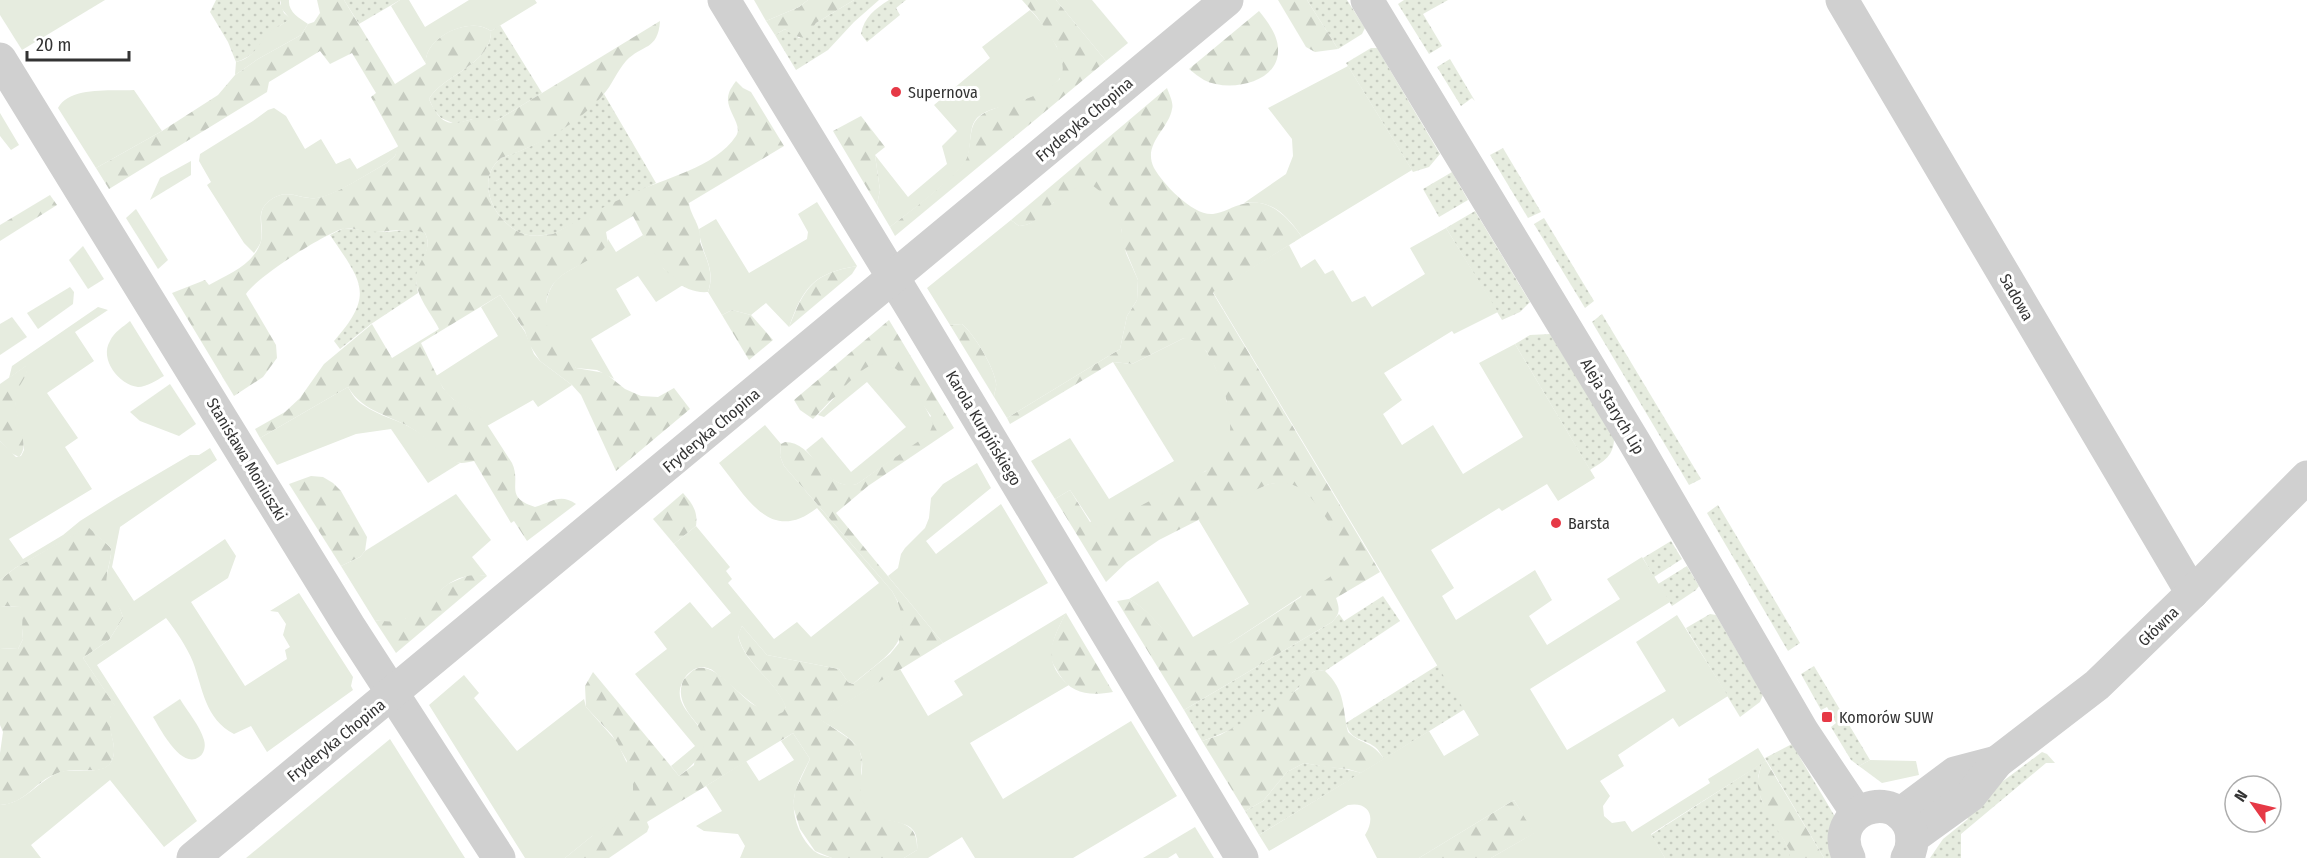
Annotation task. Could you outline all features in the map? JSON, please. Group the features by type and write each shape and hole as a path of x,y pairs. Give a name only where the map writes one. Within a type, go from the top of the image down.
{"street":[{"name":"Karola Kurpińskiego","path":"724,0 1242,858"},
{"name":"Fryderyka Chopina","path":"193,858 1227,0"},
{"name":"Aleja Starych Lip","path":"1367,0 1629,433 1803,732 1857,813"},
{"name":"Sadowa","path":"1842,0 2192,593"},
{"name":"Stanisława Moniuszki","path":"0,59 349,626 499,858"},
{"name":"Główna","path":"1906,837 1970,796 1997,762 2090,691 2192,593 2307,477"},
{"path":"1849,858 1844,847 1844,837 1850,820 1857,813 1874,806 1892,809 1906,837"}],"green space":[{"path":"0,0 105,0 22,50 0,15"},
{"path":"216,0 281,0 284,13 291,19 278,27 249,56 236,62 228,42 210,12"},
{"path":"281,0 289,0 292,11 308,24 301,35 235,75 236,62 251,54 269,33 290,19 281,8"},
{"path":"317,0 344,0 395,84 426,64 427,54 432,46 449,32 471,26 491,31 489,43 475,61 436,90 429,99 436,113 452,123 477,118 496,121 660,21 659,31 653,42 626,61 593,106 569,125 543,141 501,158 493,167 488,190 491,201 504,221 524,234 535,236 553,234 621,199 688,171 715,156 727,147 738,131 728,99 736,81 751,92 784,146 689,203 709,268 708,292 694,291 671,277 653,254 633,216 606,232 608,243 602,251 594,258 564,274 549,292 546,305 576,368 605,373 625,389 641,396 658,397 674,388 690,409 616,471 581,395 572,385 540,361 529,344 525,331 500,295 421,343 443,388 453,399 481,415 512,463 515,471 515,489 519,499 535,507 560,499 576,504 527,541 514,521 511,523 474,461 460,463 452,461 437,451 416,431 362,403 348,387 260,438 255,429 285,412 300,398 324,364 372,324 392,358 439,329 421,298 416,284 417,271 428,245 425,233 410,230 373,232 351,228 342,229 306,248 263,277 246,294 276,345 277,358 263,377 234,396 172,293 205,280 209,285 247,262 258,249 261,241 261,215 264,206 275,197 287,194 310,198 324,196 352,183 395,156 398,146 371,97 376,93 352,53 330,64 320,51 269,82 267,92 109,189 96,168 162,131 218,95 235,75 301,35 308,24 314,22 320,13"},
{"path":"344,0 400,0 359,24"},
{"path":"400,0 409,0 425,27 469,0 535,0 537,3 491,31 472,26 449,32 432,46 427,54 426,64 391,6"},
{"path":"754,0 808,0 799,7 766,21"},
{"path":"808,0 854,0 816,23 805,38 794,36 785,29 775,35 766,21 799,7"},
{"path":"854,0 879,0 828,50 796,70 775,35 785,29 799,38 816,23"},
{"path":"889,0 906,0 896,8 900,15 867,42 861,34 867,18"},
{"path":"1022,0 1056,0 1106,61 895,236 890,227 943,184 966,159 972,128 977,119 995,108 1026,99 1060,79 1057,47 1037,17"},
{"path":"1056,0 1092,0 1128,43 1106,61"},
{"path":"1278,0 1307,0 1338,49 1315,52 1306,47"},
{"path":"1307,0 1347,0 1365,28 1362,34 1338,49"},
{"path":"1404,0 1448,0 1423,14 1442,46 1429,54 1398,4"},
{"path":"1030,10 1048,32 1059,52 1063,70 1060,78 1040,93 978,117 972,126 968,155 960,168 931,195 890,227 877,205 880,190 875,155 908,197 947,164 942,146 957,131 934,105 990,58 982,47"},
{"path":"1259,11 1272,28 1278,44 1276,61 1271,70 1251,82 1226,85 1204,80 1189,69"},
{"path":"500,25 542,93 496,121 473,119 455,124 441,118 429,99 436,90 475,61 489,43 491,31"},
{"path":"1371,48 1377,48 1440,154 1429,167 1413,172 1346,63"},
{"path":"1450,59 1475,101 1472,98 1461,106 1437,67"},
{"path":"1348,66 1412,170 1302,237 1278,211 1263,204 1244,203 1286,174 1293,156 1292,139 1268,108"},
{"path":"1167,88 1172,101 1172,109 1151,151 1151,159 1158,175 1171,190 1188,205 1205,213 1213,214 1253,203 1270,206 1285,216 1302,237 1213,293 1380,572 1336,598 1338,611 1332,622 1184,710 1117,601 1129,599 1137,604 1184,648 1230,643 1301,597 1325,519 1303,491 1289,484 1269,484 1159,540 1127,562 1106,582 1055,499 1070,490 1090,522 1206,471 1227,402 1215,367 1206,351 1184,338 1132,364 1113,362 1010,424 1007,418 1120,349 1127,316 1137,300 1138,280 1123,244 1121,228 1054,202 1043,215 1030,224 1019,226 1011,220"},
{"path":"134,90 162,131 96,168 58,108 64,101 81,93"},
{"path":"604,94 656,183 553,234 538,236 524,234 514,229 504,221 491,201 488,190 493,167 501,158 530,147 557,132"},
{"path":"274,108 286,116 305,149 321,139 336,164 350,158 357,169 399,146 395,156 387,163 333,193 317,198 287,194 275,197 268,202 261,215 261,241 254,253 244,243 207,185 211,182 199,161 200,154"},
{"path":"0,113 19,145 11,150 0,136"},
{"path":"861,116 885,147 875,155 880,190 877,205 833,131"},
{"path":"1503,148 1541,212 1528,218 1490,155"},
{"path":"191,161 191,175 150,200 160,178"},
{"path":"1452,172 1468,200 1439,217 1423,189"},
{"path":"1088,182 1105,195 1121,228 1126,253 1138,280 1137,300 1127,316 1120,349 1007,418 994,397 996,385 994,376 983,351 962,324 950,325 927,288 1011,220 1019,226 1030,223 1062,196"},
{"path":"50,195 57,205 0,241 0,225"},
{"path":"817,202 857,266 830,273 812,284 799,302 789,327 766,303 751,315 732,310 722,315 708,292 711,275 699,229 716,219 749,273 807,239 808,232 798,214"},
{"path":"136,209 168,260 158,269 126,218"},
{"path":"1475,211 1530,302 1520,312 1502,320 1446,228"},
{"path":"1544,218 1594,301 1585,308 1534,224"},
{"path":"344,228 386,232 414,229 425,233 428,244 416,276 418,293 371,324 340,349 334,341 347,325 359,299 356,276 330,235"},
{"path":"1446,228 1498,312 1454,334 1452,331 1384,373 1402,400 1383,414 1402,445 1433,425 1463,474 1523,437 1479,363 1515,344 1595,478 1558,501 1547,484 1502,511 1499,508 1431,550 1454,588 1442,596 1456,620 1535,570 1552,600 1529,616 1547,645 1620,599 1607,579 1642,557 1670,602 1530,689 1567,750 1666,691 1636,642 1677,615 1728,696 1679,727 1673,718 1618,755 1624,766 1600,781 1610,796 1603,806 1604,816 1612,823 1625,821 1632,832 1710,783 1708,779 1758,748 1766,761 1651,834 1665,858 1491,858 1534,833 1514,800 1419,858 1377,858 1365,835 1370,823 1369,812 1366,808 1355,804 1348,805 1269,851 1259,835 1429,731 1444,756 1479,735 1213,292 1289,245 1301,268 1315,259 1325,274 1333,270 1352,302 1365,296 1372,307 1425,274 1410,248"},
{"path":"643,235 664,269 683,285 656,302 638,276 616,289 631,315 591,339 614,379 597,370 576,368 543,320 551,287 567,272 600,252 606,246 608,239 616,252"},
{"path":"83,246 104,279 88,289 69,260"},
{"path":"857,266 852,274 789,327 800,302 812,284 830,273"},
{"path":"70,287 74,292 73,304 38,329 27,313"},
{"path":"500,295 525,332 534,354 572,385 538,407 533,400 487,426 476,413 450,397 436,376 498,336 481,307"},
{"path":"98,307 108,310 75,332 94,361 47,393 78,438 65,447 92,489 9,539 23,559 115,499 190,455 199,455 210,448 217,460 120,527 112,567 134,601 225,539 236,556 228,578 191,602 245,686 287,659 285,650 290,647 283,635 286,624 278,612 270,611 299,593 353,677 351,686 353,690 267,752 251,726 234,734 217,720 206,702 191,656 166,618 97,665 197,821 164,847 110,780 31,845 41,858 0,858 0,805 17,801 60,772 103,768 112,760 114,754 110,720 115,706 83,658 109,640 123,618 107,588 106,579 111,548 88,527 15,568 0,580 0,441 16,457 21,456 24,450 15,397 26,374 26,366 9,378 12,366"},
{"path":"732,310 751,315 773,340 749,360 722,315"},
{"path":"1602,314 1701,479 1689,485 1592,322"},
{"path":"12,317 27,337 0,355 0,324"},
{"path":"889,320 954,428 868,486 836,513 943,643 820,719 859,748 862,760 861,774 888,820 906,825 914,832 917,850 904,858 832,858 815,851 800,829 793,806 795,791 810,759 793,733 647,822 649,827 647,832 609,858 565,858 592,836 627,761 612,735 586,707 585,686 593,672 679,776 694,765 698,725 681,696 682,682 690,673 698,668 706,668 723,678 754,705 786,708 775,689 742,646 738,635 742,626 767,655 839,669 848,682 853,684 890,654 899,643 898,602 892,591 784,466 780,456 781,444 785,442 796,444 836,481 846,485 857,484 902,452 931,416 892,366 832,399 813,419 800,410 794,400"},
{"path":"130,321 164,376 141,387 124,382 113,370 107,356 107,348 112,338"},
{"path":"962,324 978,343 992,368 996,385 994,397 950,325"},
{"path":"1550,334 1614,438 1610,454 1590,470 1515,344 1530,335"},
{"path":"1184,338 1202,347 1210,357 1219,376 1230,416 1227,447 1212,467 1199,475 1099,528 1094,526 1070,490 1055,499 1031,461 1070,438 1109,499 1174,461 1113,362 1132,364"},
{"path":"877,362 889,364 903,376 921,401 933,424 929,434 857,484 841,484 828,475 806,450 822,437 851,472 906,427 867,382 824,417 818,415 853,378"},
{"path":"27,365 26,375 16,400 24,440 19,457 11,453 0,441 0,384"},
{"path":"170,384 196,424 179,436 140,421 130,412"},
{"path":"348,387 363,405 411,428 442,454 460,463 428,483 391,429 356,434 277,465 260,438"},
{"path":"765,425 781,444 780,456 784,466 892,591 900,608 901,634 888,655 853,684 848,682 839,669 767,655 742,626 738,636 747,656 775,689 786,707 783,712 773,717 711,670 702,667 691,671 683,681 680,694 683,705 703,735 703,747 696,760 679,776 671,766 695,746 635,674 667,649 654,632 690,602 712,628 731,613 674,544 696,526 730,567 726,571 732,579 728,583 774,639 797,622 811,637 879,583 817,508 800,518 786,521 773,519 750,502 719,463"},
{"path":"977,463 991,488 926,541 936,554 1001,504 1048,583 943,643 888,576 898,568 905,548 925,528 929,518 931,498 943,484"},
{"path":"311,476 323,477 341,491 367,537 365,551 360,557 341,566 289,484"},
{"path":"1283,482 1292,484 1309,495 1335,533 1339,554 1330,577 1230,643 1211,651 1196,652 1184,648 1174,641 1143,609 1129,599 1158,581 1193,637 1249,604 1198,519 1269,484"},
{"path":"683,493 694,508 696,526 674,544 653,519"},
{"path":"456,494 491,540 472,557 487,576 472,575 450,583 415,614 403,620 375,621 341,566 360,557 365,551"},
{"path":"1718,505 1800,643 1788,651 1707,513"},
{"path":"88,526 111,548 108,583 123,618 109,640 83,658 116,707 110,720 114,754 105,768 72,770 56,774 17,801 0,805 0,753 3,732 0,725 0,648 18,649 23,639 20,607 0,606 0,580 15,568"},
{"path":"1671,541 1682,559 1654,577 1643,558"},
{"path":"1687,566 1699,586 1672,606 1658,584"},
{"path":"471,574 487,576 396,653 375,621 405,619 448,584"},
{"path":"1383,596 1400,621 1325,671 1311,673 1296,690 1264,712 1202,741 1184,710 1332,622 1339,614 1344,621"},
{"path":"0,606 20,607 23,610 23,639 18,649 0,648"},
{"path":"1066,613 1113,692 1090,694 1076,690 1059,674 1052,661 1051,648"},
{"path":"1066,613 1053,642 1052,659 1060,676 1069,685 970,743 1003,799 1131,721 1177,796 1073,858 975,858 962,837 928,858 904,858 917,850 917,839 914,832 904,824 881,818 866,806 860,791 862,758 859,750 846,736 819,719 900,669 928,716 963,695 954,681"},
{"path":"1710,614 1716,615 1763,695 1760,702 1740,717 1686,628"},
{"path":"1438,665 1465,709 1384,759 1375,747 1354,736 1348,729 1346,723"},
{"path":"1814,666 1870,760 1859,766 1851,760 1831,727 1836,723 1827,707 1821,710 1801,674"},
{"path":"1317,670 1325,671 1337,685 1348,732 1375,749 1384,759 1361,773 1304,763 1287,772 1263,801 1245,811 1202,741 1220,735 1264,711 1298,689 1306,676"},
{"path":"464,675 479,693 474,698 517,751 584,699 586,707 617,742 633,776 633,792 618,815 565,858 525,858 429,705"},
{"path":"180,699 197,724 205,742 202,754 192,759 185,758 178,753 153,717"},
{"path":"793,733 810,759 794,798 796,822 803,838 814,851 832,858 740,858 745,846 738,834 704,831 696,826 722,811 706,786 746,761 759,781 794,760 781,741"},
{"path":"390,739 465,858 246,858"},
{"path":"1792,744 1834,815 1835,858 1824,858 1765,758"},
{"path":"2042,752 2055,763 2046,763 1961,834 1961,858 1930,858 1943,839 1968,819 1963,811"},
{"path":"1870,760 1916,761 1919,775 1882,783 1859,766"},
{"path":"1766,761 1824,858 1790,858 1790,851 1767,811 1758,787 1762,763"},
{"path":"1304,763 1361,773 1259,835 1245,811 1263,801 1287,772"},
{"path":"1762,763 1758,777 1761,799 1790,851 1790,858 1665,858 1651,835"},
{"path":"1514,800 1535,833 1491,858 1419,858"},
{"path":"1195,827 1214,858 1179,858 1176,853 1168,858 1143,858"}],"place":[{"name":"Supernova","path":"896,92"},
{"name":"Barsta","path":"1556,523"},
{"name":"Komorów SUW","path":"1827,717"}]}
